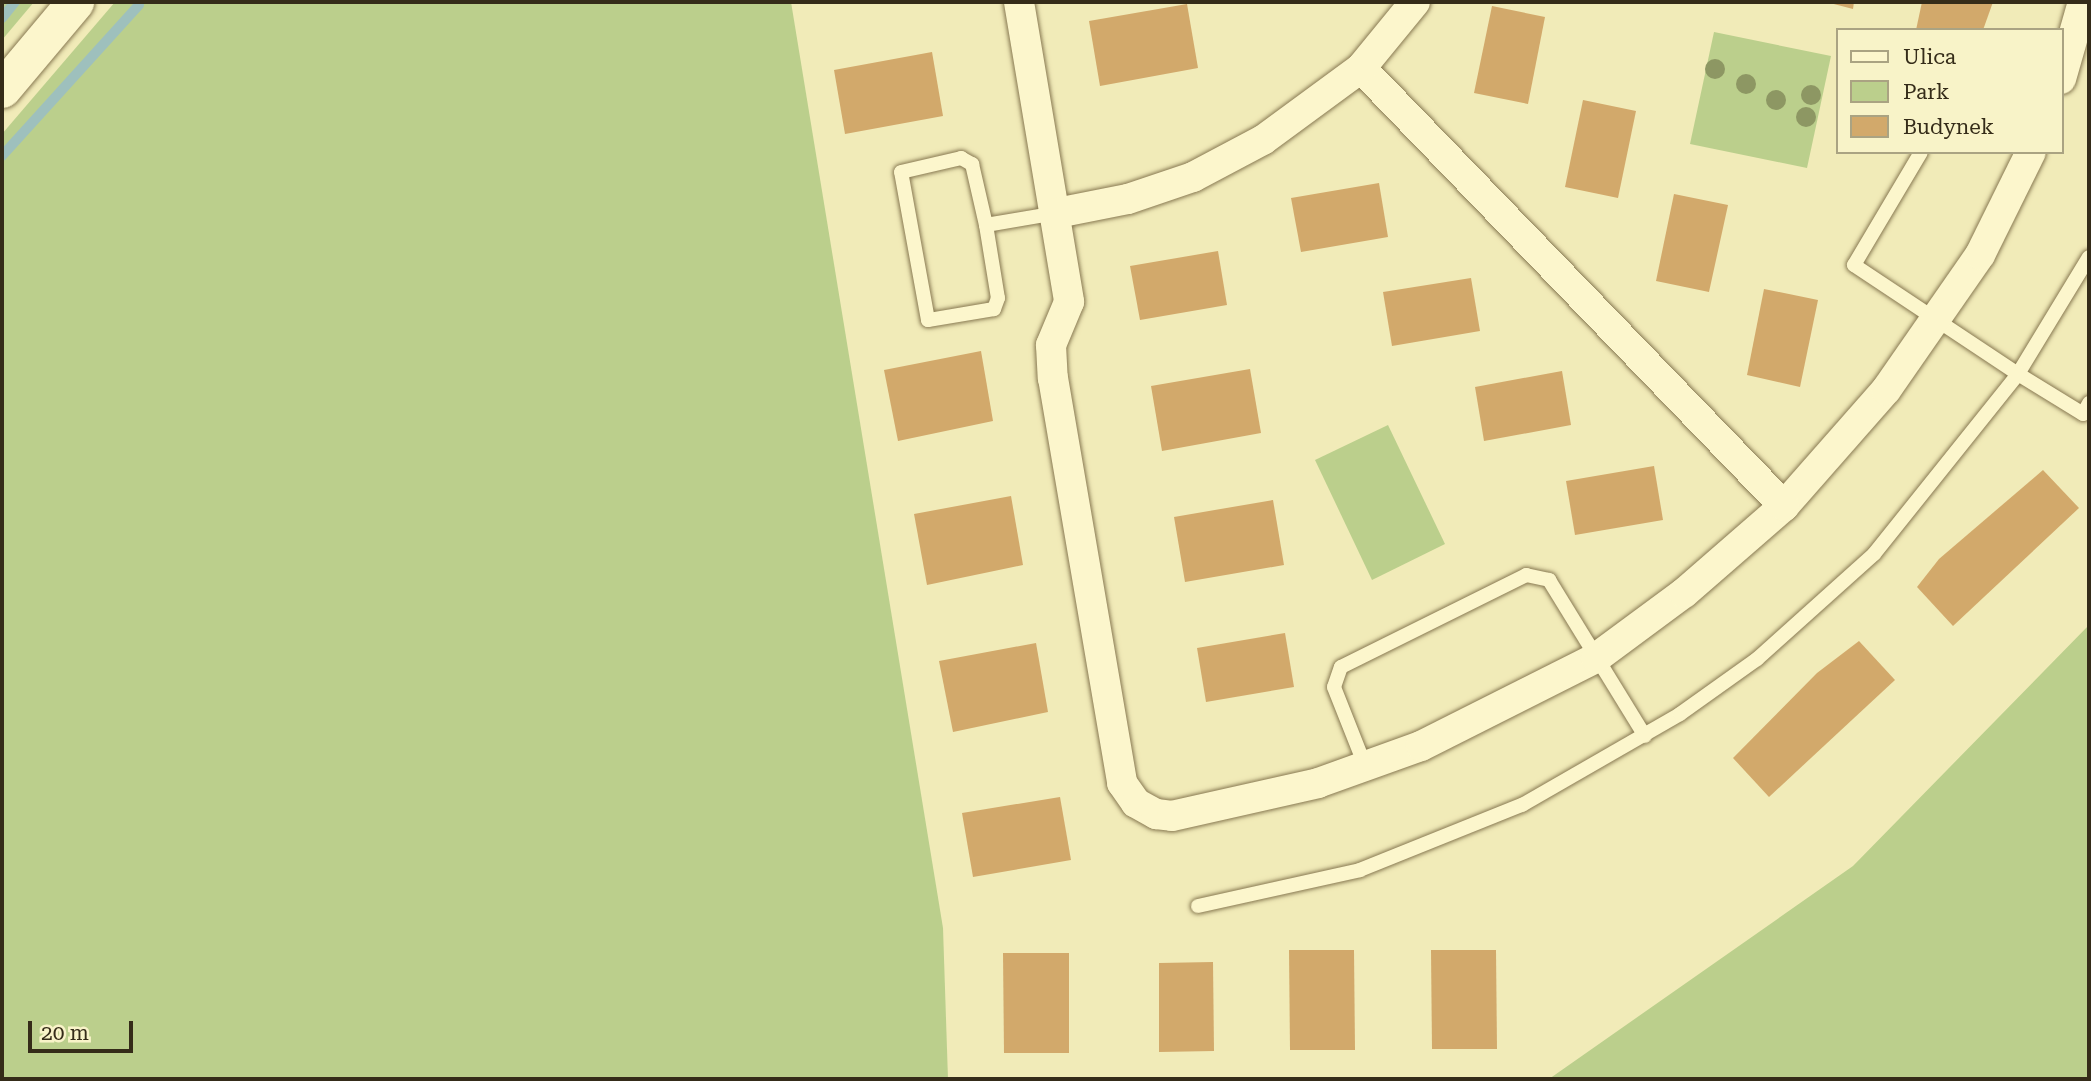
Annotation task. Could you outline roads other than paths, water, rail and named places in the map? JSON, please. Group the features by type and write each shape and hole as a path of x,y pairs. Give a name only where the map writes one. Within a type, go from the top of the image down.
{"street":[{"path":"2,89 75,2"},
{"path":"1019,2 1057,212 1069,302 1051,345 1053,378 1128,793 1144,809 1172,816 1366,768 1482,719 1596,658 1784,506 1838,449 1937,322 1980,255 2030,154"},
{"path":"1057,212 1128,199 1193,177 1263,140 1361,68 1415,2"},
{"path":"2063,72 2083,2"},
{"path":"1361,68 1784,506"}],"lane":[{"path":"1920,154 1854,265 1937,322 2083,414 2089,403"},
{"path":"961,158 972,163 986,225 998,298 994,309 928,320 901,172 961,158"},
{"path":"986,225 1057,212"},
{"path":"1198,906 1325,879 1444,840 1645,736 1757,659 1874,554 2018,374 2089,257"},
{"path":"1366,768 1334,687 1341,667 1526,575 1549,580 1645,736"}],"waterway":[{"path":"2,18 15,2"},
{"path":"2,156 139,5"}]}
